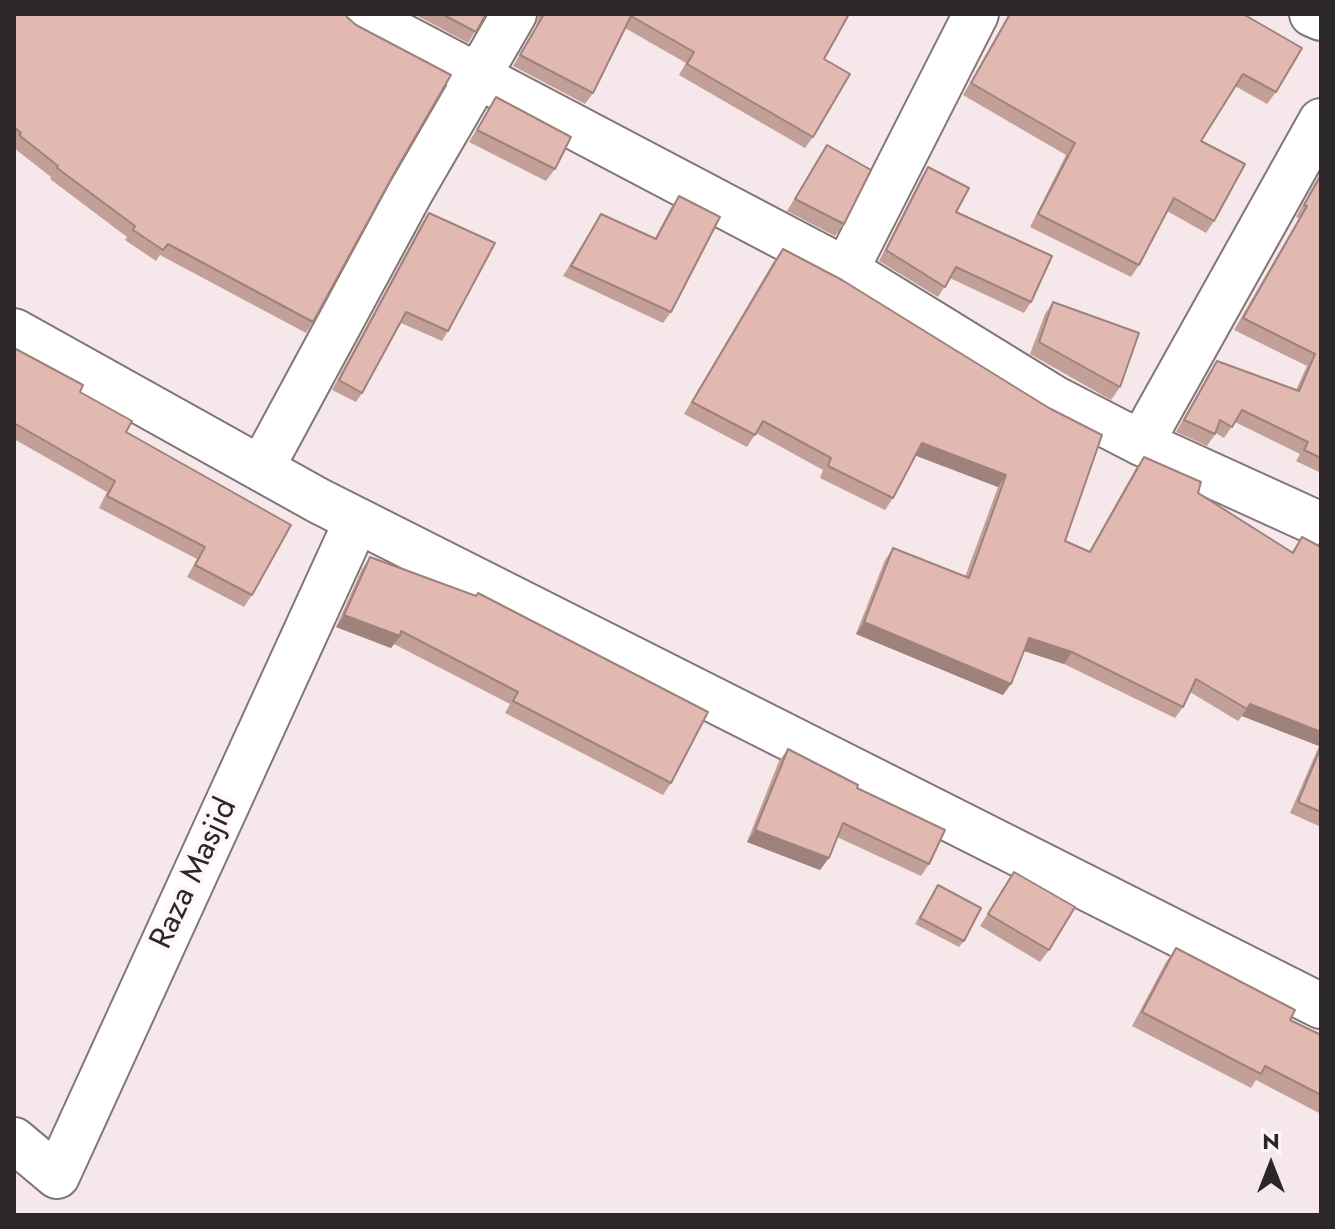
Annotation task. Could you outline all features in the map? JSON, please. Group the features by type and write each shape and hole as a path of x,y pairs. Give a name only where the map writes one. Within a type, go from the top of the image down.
{"street":[{"path":"360,14 846,270 1054,398 1141,443 1321,525"},
{"path":"262,467 410,193 514,14"},
{"path":"846,270 976,14"},
{"path":"1312,14 1321,18"},
{"path":"1141,443 1321,121"},
{"path":"14,331 319,501 1321,1006"},
{"name":"Raza Masjid","path":"14,1140 57,1176 357,520"}],"building":[{"path":"14,14 346,14 356,25 451,75 313,322 168,244 163,250 133,230 135,226 57,168 19,135 21,133 14,127"},
{"path":"442,14 486,14 476,32"},
{"path":"544,14 849,14 824,59 850,74 813,137 687,64 694,52 631,16 593,93 520,55"},
{"path":"1010,14 1243,14 1302,48 1276,92 1243,74 1201,141 1245,164 1214,221 1174,198 1139,265 1038,214 1075,143 971,83"},
{"path":"496,97 571,137 555,169 477,130"},
{"path":"827,145 871,170 844,224 795,199"},
{"path":"928,167 969,188 956,212 1052,256 1031,302 956,267 945,287 886,250"},
{"path":"1321,175 1321,458 1304,450 1308,442 1242,410 1232,427 1220,420 1215,434 1184,420 1217,361 1299,391 1315,354 1243,318 1307,206 1304,205"},
{"path":"679,196 720,217 671,312 571,266 601,214 656,239"},
{"path":"429,213 495,243 448,331 406,312 362,393 339,380"},
{"path":"783,249 842,280 1049,408 1102,435 1065,541 1090,552 1144,457 1201,482 1198,493 1293,553 1302,537 1319,546 1321,541 1321,732 1250,704 1247,709 1196,679 1183,707 1072,652 1029,638 1011,684 864,622 893,548 969,578 1006,475 922,443 893,498 828,466 831,458 763,421 755,435 692,402"},
{"path":"1053,302 1139,333 1120,387 1039,342"},
{"path":"14,348 83,385 80,392 132,421 126,432 291,525 252,595 195,565 205,547 107,496 115,481 14,423"},
{"path":"370,557 476,596 478,593 708,712 671,783 513,701 518,692 401,631 400,636 344,615"},
{"path":"1321,747 1321,812 1298,802"},
{"path":"788,749 858,785 857,788 945,830 929,864 843,823 829,858 755,830"},
{"path":"1014,872 1075,907 1049,950 988,914"},
{"path":"938,885 981,908 964,941 920,918"},
{"path":"1176,948 1295,1010 1290,1020 1321,1035 1321,1095 1265,1066 1261,1074 1142,1012"}]}
